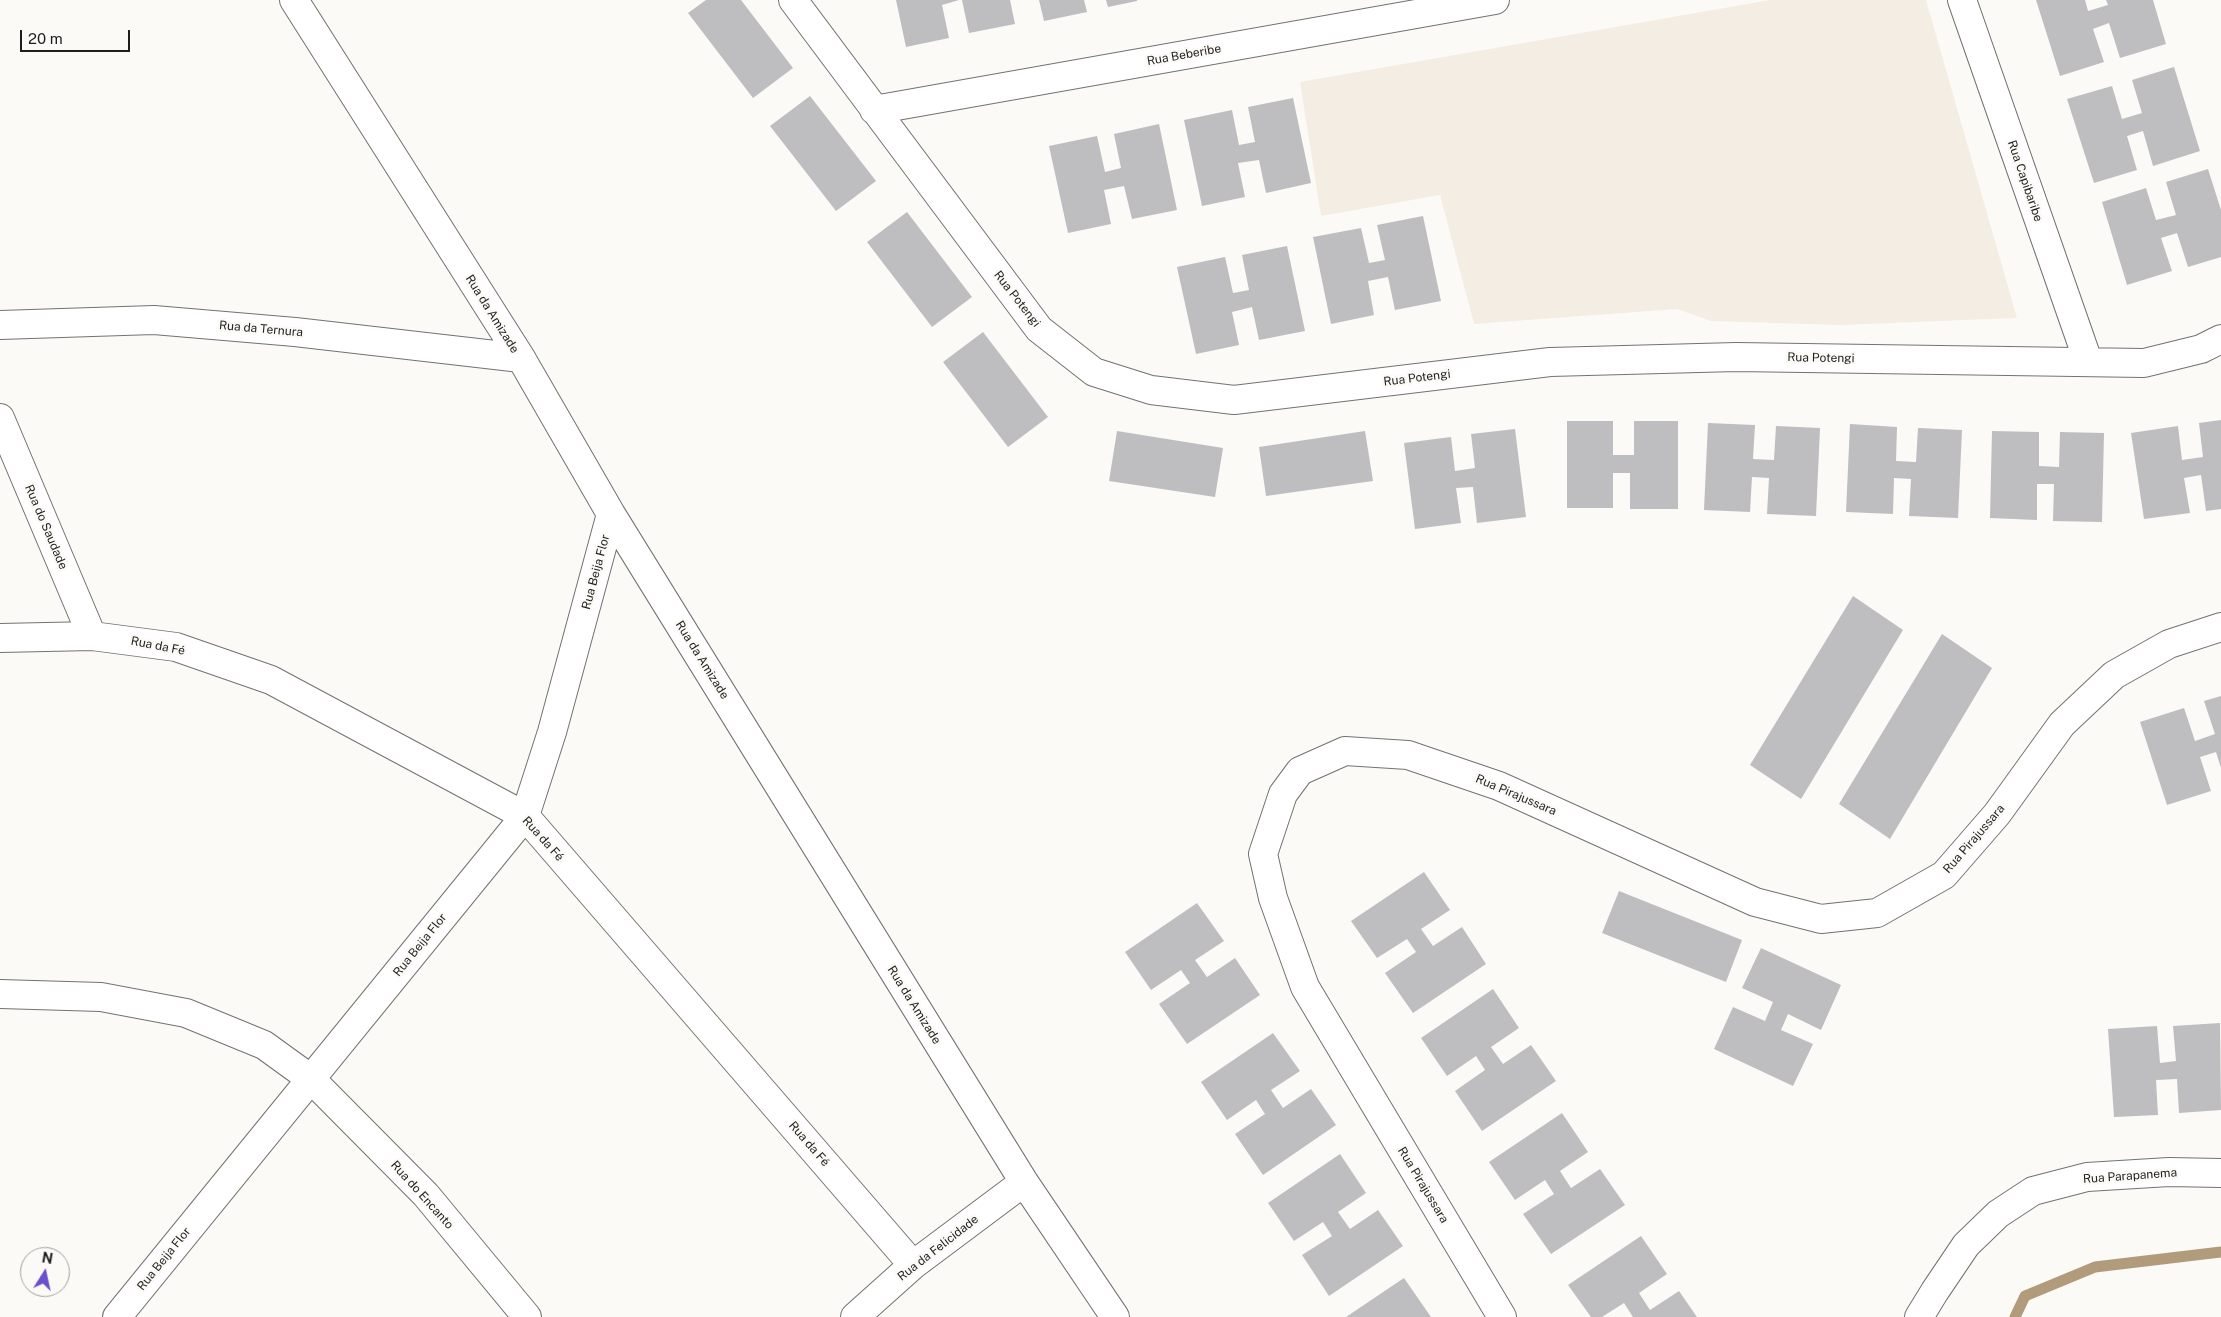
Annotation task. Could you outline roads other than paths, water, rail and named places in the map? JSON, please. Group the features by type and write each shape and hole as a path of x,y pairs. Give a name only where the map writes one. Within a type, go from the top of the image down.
{"street":[{"name":"Rua da Amizade","path":"294,0 521,358 611,514 1024,1182 1115,1317"},
{"name":"Rua Potengi","path":"793,0 1039,329 1094,372 1151,390 1234,400 1550,362 1736,357 2144,363 2201,349 2221,339"},
{"name":"Rua Beberibe","path":"874,110 1494,0"},
{"name":"Rua Capibaribe","path":"1962,0 2088,362"},
{"name":"Rua da Ternura","path":"0,325 154,320 295,332 521,358"},
{"name":"Rua do Saudade","path":"0,418 92,636"},
{"name":"Rua Beija Flor","path":"116,1317 525,816 552,732 611,514"},
{"name":"Rua Pirajussara","path":"1502,1317 1305,987 1274,898 1263,854 1283,794 1300,771 1345,750 1408,755 1499,786 1755,902 1821,919 1877,913 1944,875 1997,814 2062,724 2114,675 2169,644 2221,627"},
{"name":"Rua da Fé","path":"0,638 92,636 176,647 271,680 525,816 913,1265"},
{"name":"Rua do Encanto","path":"0,994 101,997 186,1013 264,1045 311,1079 426,1195 527,1317"},
{"name":"Rua Parapanema","path":"1919,1317 1966,1246 1998,1214 2033,1191 2086,1177 2169,1172 2221,1173"},
{"name":"Rua da Felicidade","path":"855,1317 913,1265 1024,1182"}],"waterway":[{"path":"2015,1317 2025,1296 2095,1267 2221,1252"}]}
